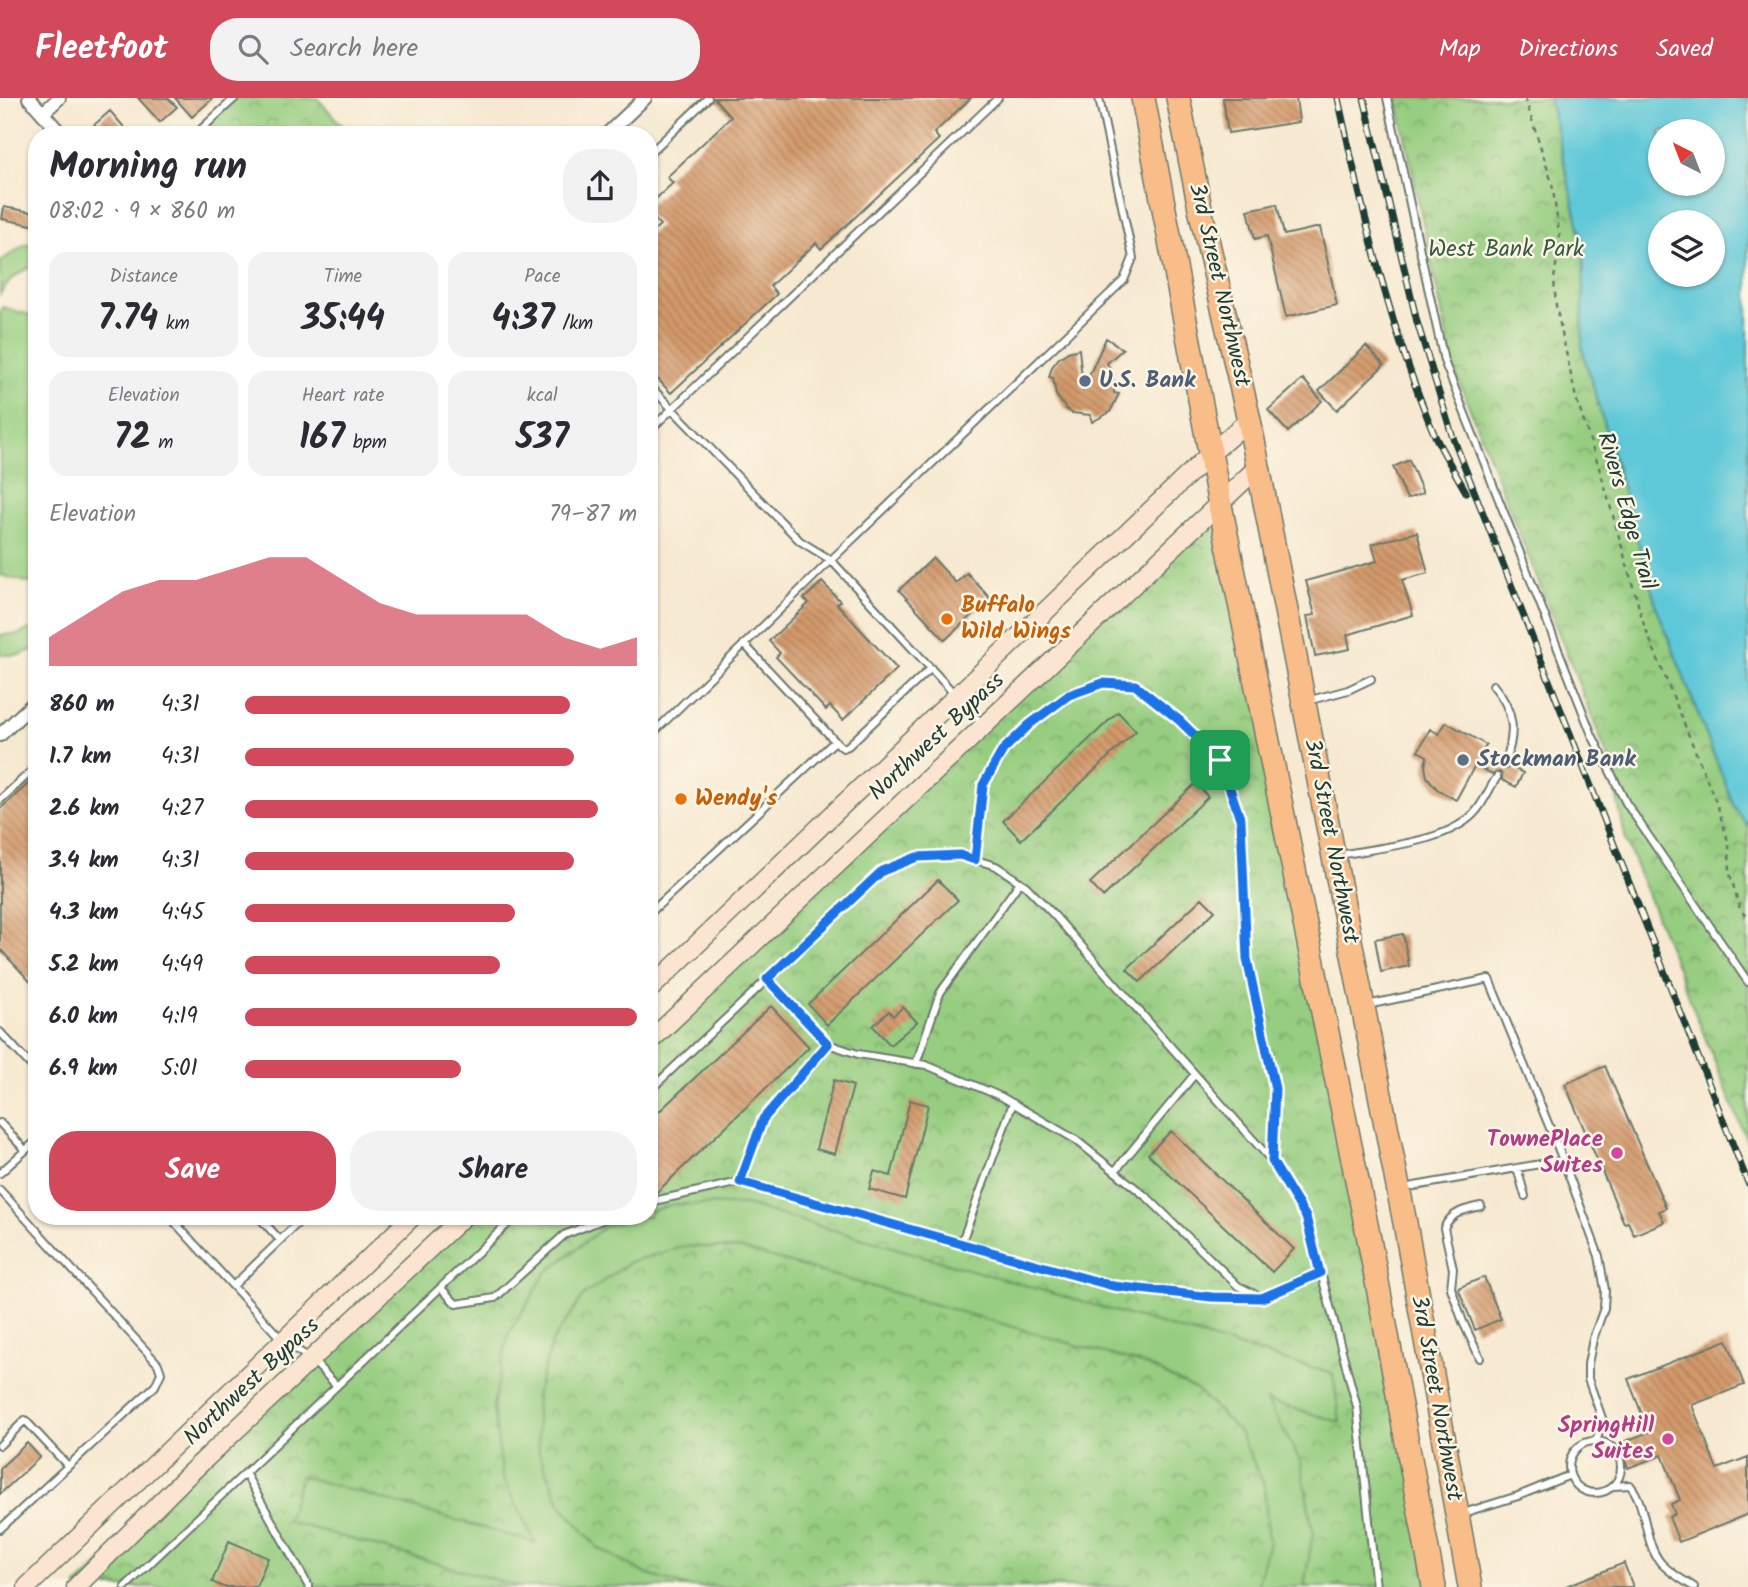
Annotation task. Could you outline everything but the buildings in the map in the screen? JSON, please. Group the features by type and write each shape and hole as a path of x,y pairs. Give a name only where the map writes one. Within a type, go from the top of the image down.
{"highway":[{"name":"3rd Street Northwest","path":"1143,98 1220,505 1369,1239 1434,1587"},
{"name":"3rd Street Northwest","path":"1178,98 1201,213 1249,420 1364,1006 1470,1587"}],"main road":[{"name":"Northwest Bypass","path":"658,981 1211,453 1249,420"},
{"name":"Northwest Bypass","path":"658,1034 1258,467"},
{"name":"Northwest Bypass","path":"27,1587 404,1225"},
{"name":"Northwest Bypass","path":"76,1587 188,1475 454,1225"}],"street":[{"path":"29,98 54,126"},
{"path":"43,113 59,98"},
{"path":"615,126 645,98"},
{"path":"0,735 28,709"}],"lane":[{"path":"205,126 235,98"},
{"path":"658,145 708,98"},
{"path":"658,422 998,98"},
{"path":"658,728 1124,280 1133,258 1099,98"},
{"path":"1387,98 1444,362 1592,735 1626,803 1748,982"},
{"path":"658,394 800,541 831,560 985,726"},
{"path":"744,644 843,748 931,668"},
{"path":"1304,702 1348,690 1371,679"},
{"path":"975,860 983,785 989,773 1003,750 1030,724 1069,695 1103,683 1135,685 1179,720 1220,760 1241,821 1247,959 1275,1089 1272,1161"},
{"path":"1493,685 1503,696 1511,719 1513,741 1505,763"},
{"path":"658,906 835,741"},
{"path":"0,800 28,774"},
{"path":"1334,856 1442,835 1477,810 1497,777"},
{"path":"658,1082 882,871 917,857 960,855 996,866 1020,882 1054,915 1272,1161 1306,1217 1357,1407 1376,1587"},
{"path":"916,1064 940,993 1020,882"},
{"path":"767,979 828,1044 858,1054 926,1065 1013,1103 1076,1140 1149,1199 1238,1286 1262,1298"},
{"path":"1364,1006 1489,979 1599,1256 1605,1290 1604,1308 1588,1364 1588,1379 1603,1421 1596,1441"},
{"path":"0,1032 28,1061"},
{"path":"740,1182 763,1119 828,1044"},
{"path":"1115,1171 1195,1074"},
{"path":"961,1244 1013,1103"},
{"path":"0,1123 25,1150"},
{"path":"0,1173 28,1148"},
{"path":"1398,1189 1563,1160"},
{"path":"1517,1168 1525,1196"},
{"path":"658,1198 740,1182 1113,1286 1212,1297 1262,1298 1320,1273"},
{"path":"0,1190 28,1221"},
{"path":"1480,1358 1451,1288 1453,1269 1444,1228 1453,1215 1481,1206"},
{"path":"0,1528 158,1382 160,1368 31,1225"},
{"path":"177,1225 283,1341 312,1359 337,1386"},
{"path":"266,1225 280,1240"},
{"path":"233,1286 296,1225"},
{"path":"125,1587 507,1225"},
{"path":"441,1288 456,1304 495,1298 564,1236 590,1225"},
{"path":"0,1445 25,1420 68,1466"},
{"path":"1613,1486 1621,1472 1618,1454 1612,1447 1596,1441 1587,1442 1573,1453 1569,1461 1570,1475 1576,1485 1590,1493 1598,1493 1613,1486 1629,1485 1635,1491 1651,1545 1660,1563 1693,1587"},
{"path":"245,1473 309,1587"},
{"path":"1457,1514 1518,1496 1570,1475"}],"path":[{"name":"Rivers Edge Trail","path":"1525,98 1552,183 1560,239 1554,279 1556,306 1576,398 1602,477 1644,625 1718,807 1729,845 1730,874 1740,909 1748,919"}],"green space":[{"path":"235,98 317,98 343,126 205,126"},
{"name":"West Bank Park","path":"1397,98 1549,98 1584,249 1582,348 1658,611 1734,806 1748,827 1748,1144 1626,841 1609,760 1453,366"},
{"path":"28,244 28,268 7,284 0,294 0,262"},
{"path":"2,307 28,314 28,583 0,575"},
{"path":"1220,505 1434,1587 76,1587 455,1225 658,1225 658,1034"},
{"path":"28,630 28,652 19,655 0,655 0,635 19,634"},
{"path":"673,1204 746,1205 1333,1374 1340,1422 1267,1401 1301,1462 1313,1532 1304,1587 1257,1587 1269,1542 1264,1484 1239,1432 1198,1391 1146,1365 741,1249 685,1246 630,1262 584,1295 552,1342 536,1396 539,1453 561,1505 598,1548 648,1575 689,1587 521,1587 287,1521 301,1476 536,1543 503,1479 493,1407 508,1335 546,1273 604,1227 658,1225 658,1209"}],"water":[{"path":"1549,98 1748,98 1748,827 1734,806 1658,611 1582,348 1584,249"}],"railway":[{"path":"1338,98 1368,227 1404,353 1435,436 1466,492"},
{"path":"1364,98 1417,322 1452,435 1748,1183"}],"place":[{"name":"U.S. Bank","path":"1085,381"},
{"name":"Buffalo Wild Wings","path":"947,619"},
{"name":"Stockman Bank","path":"1463,760"},
{"name":"Wendy's","path":"681,799"},
{"name":"TownePlace Suites","path":"1617,1153"},
{"name":"SpringHill Suites","path":"1668,1439"}],"route":[{"path":"1103,683 1135,685 1179,720 1220,760 1241,821 1247,959 1275,1089 1272,1161 1306,1217 1320,1273 1262,1298 1212,1297 1113,1286 740,1182 763,1119 828,1044 767,979 882,871 917,857 960,855 975,860 983,785 1003,750 1030,724 1069,695 1103,683"}]}
